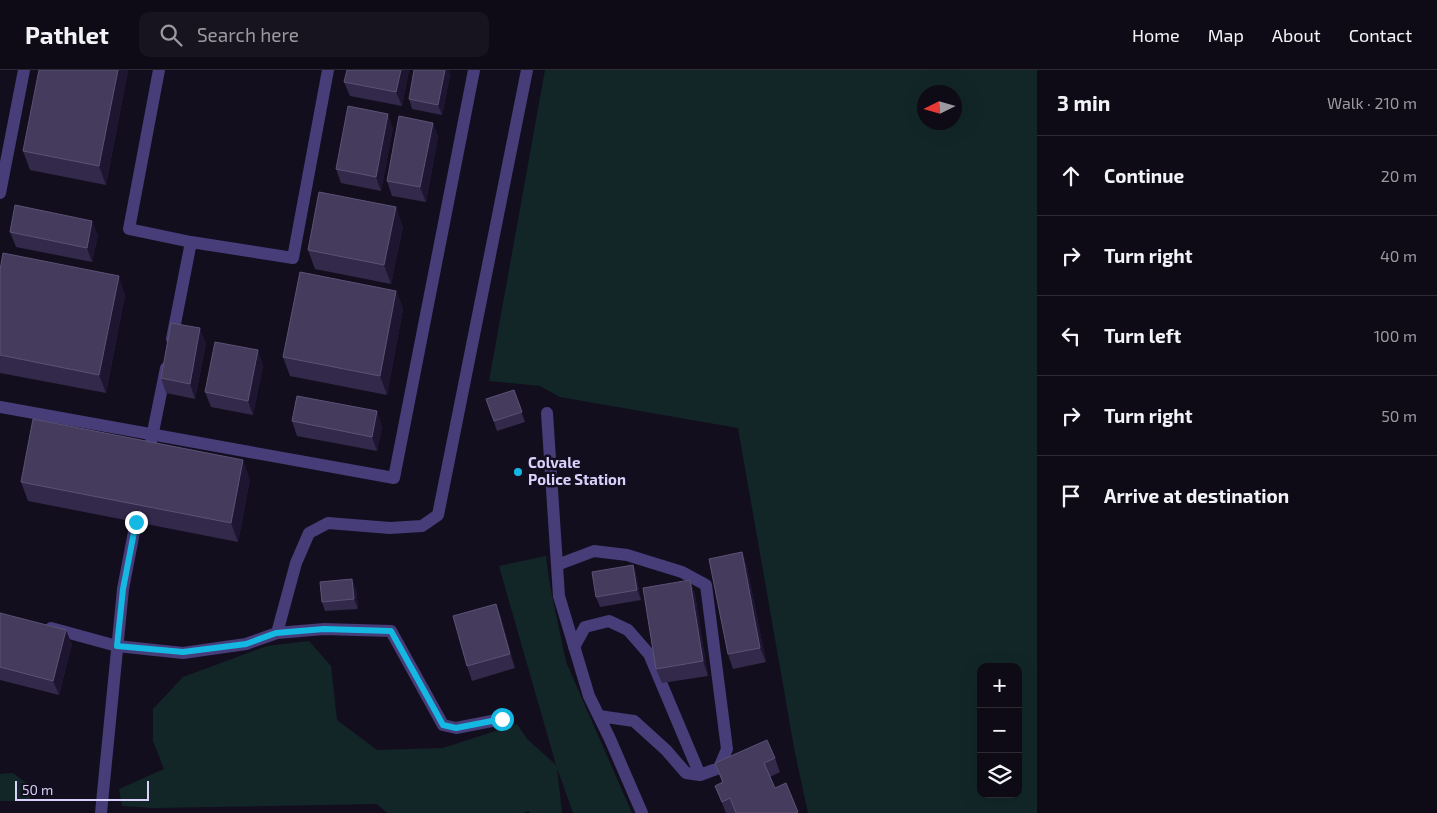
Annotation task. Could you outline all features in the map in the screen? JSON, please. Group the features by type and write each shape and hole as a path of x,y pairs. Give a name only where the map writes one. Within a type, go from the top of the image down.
{"street":[{"path":"0,193 24,70"},
{"path":"159,70 128,229 191,242 293,258 328,70"},
{"path":"0,407 394,478 474,70"},
{"path":"276,633 296,563 309,533 328,523 390,528 422,526 438,516 527,70"},
{"path":"150,451 191,242"},
{"path":"547,413 559,596 589,696 642,813"},
{"path":"101,813 123,589 141,495"},
{"path":"557,565 594,552 627,555 682,572 706,585 726,749 719,768 700,775 686,773 666,750 634,721 599,716"},
{"path":"574,647 585,628 609,621 628,630 649,654 700,775"},
{"path":"36,624 117,646 183,652 246,644 276,633 324,629 391,631 443,725 456,728 502,719"}],"green space":[{"path":"545,70 1037,70 1037,813 808,813 795,753 738,428 560,397 540,386 489,381"},
{"path":"546,556 550,586 566,662 632,813 573,813 557,768 562,813 530,813 529,811 523,813 387,813 377,804 153,808 122,806 119,789 164,769 153,741 153,709 183,677 267,646 309,641 331,666 337,720 377,750 443,748 517,724 527,739 556,765 499,566"},
{"path":"13,773 33,788 29,801 0,801 0,774"}],"building":[{"path":"39,70 118,70 99,166 23,151"},
{"path":"347,70 401,70 396,92 344,82"},
{"path":"414,70 445,70 438,105 409,99"},
{"path":"348,106 388,114 376,177 336,169"},
{"path":"399,116 433,123 420,187 387,181"},
{"path":"319,192 396,207 384,265 308,250"},
{"path":"15,205 92,221 87,248 10,232"},
{"path":"3,253 119,276 99,375 0,355 0,270"},
{"path":"300,272 396,291 380,376 283,357"},
{"path":"171,323 200,328 190,384 161,378"},
{"path":"215,342 258,350 248,401 205,392"},
{"path":"514,390 522,412 494,421 486,399"},
{"path":"297,396 377,411 372,437 292,421"},
{"path":"33,419 243,460 231,523 21,482"},
{"path":"742,552 760,648 728,654 709,559"},
{"path":"633,565 637,590 596,597 592,572"},
{"path":"352,579 354,599 322,602 320,582"},
{"path":"690,580 703,661 656,669 643,588"},
{"path":"496,604 510,654 467,666 453,616"},
{"path":"0,613 66,630 53,681 0,667"},
{"path":"767,740 775,758 764,763 775,788 786,783 798,812 736,813 730,798 722,802 715,786 723,782 715,763"}],"place":[{"name":"Colvale Police Station","path":"518,472"}],"route":[{"path":"136,522 123,589 117,646 183,652 246,644 276,633 324,629 391,631 406,655 443,725 456,728 502,719"}]}
